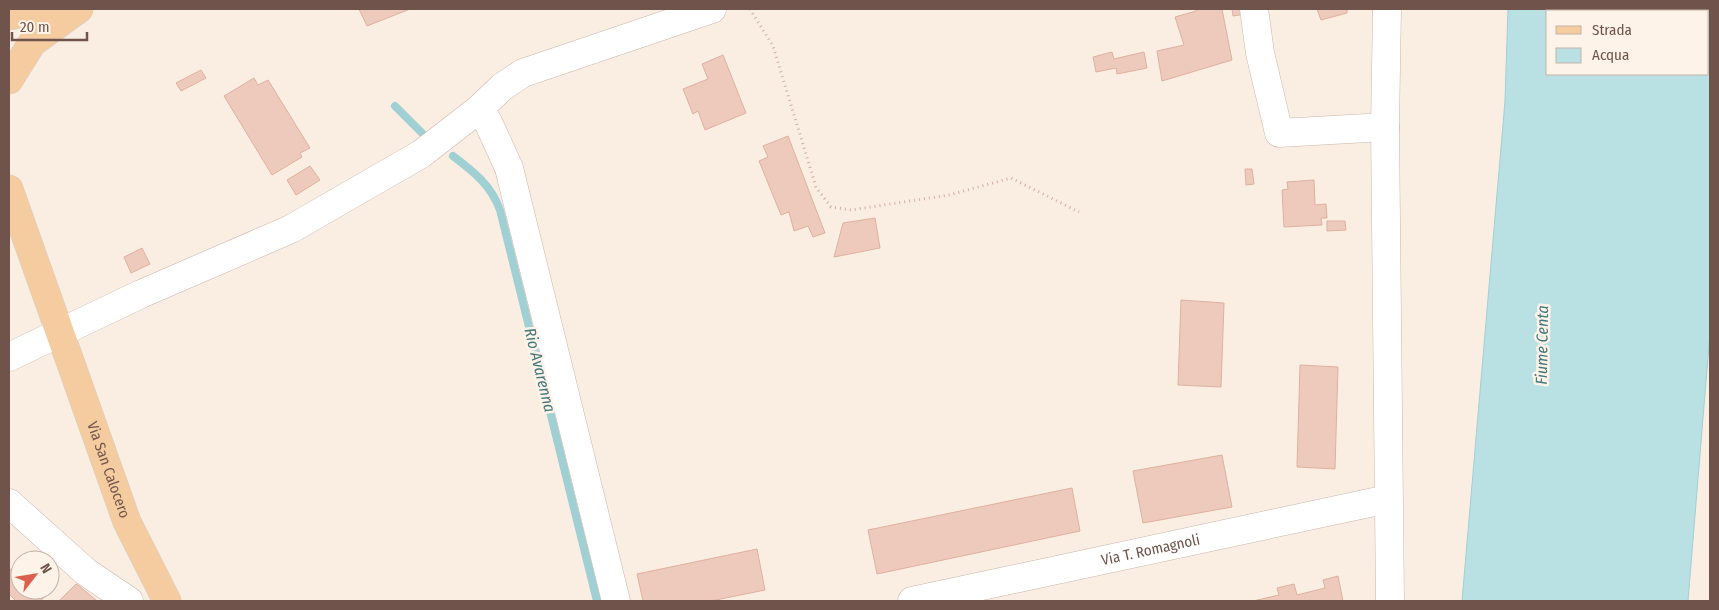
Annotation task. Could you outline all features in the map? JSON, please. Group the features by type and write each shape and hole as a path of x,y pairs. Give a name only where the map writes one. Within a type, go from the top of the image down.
{"main road":[{"path":"11,13 54,9"},
{"path":"9,80 20,46 79,9"},
{"name":"Via San Calocero","path":"9,189 127,522 166,601"}],"street":[{"path":"9,357 141,294 291,229 421,154 479,109 502,87 523,73 712,9"},
{"path":"1254,9 1260,53 1279,133 1385,127"},
{"path":"1387,9 1385,127 1390,601"},
{"path":"479,109 488,122 509,168 616,601"},
{"name":"Via T. Romagnoli","path":"912,601 1388,500"},
{"path":"9,503 86,572 129,601"}],"path":[{"path":"750,9 773,46 816,187 831,207 851,210 949,195 1011,178 1080,212"}],"water":[{"name":"Fiume Centa","path":"1508,9 1710,9 1710,333 1688,601 1462,601 1505,101"}],"building":[{"path":"359,9 410,9 367,26"},
{"path":"1196,9 1222,9 1232,60 1162,81 1157,51 1184,45 1175,17 1196,11"},
{"path":"1232,9 1245,9 1246,14 1233,16"},
{"path":"1317,9 1347,9 1347,13 1321,20"},
{"path":"1112,52 1114,59 1144,52 1147,68 1117,74 1116,68 1096,72 1093,57"},
{"path":"723,55 746,113 705,130 698,111 693,114 683,89 708,79 702,64"},
{"path":"201,70 206,78 181,91 176,83"},
{"path":"254,78 258,85 268,80 310,148 300,153 302,157 272,175 224,96"},
{"path":"788,136 825,233 813,237 808,226 794,231 789,212 781,215 759,161 768,157 763,146"},
{"path":"310,166 320,180 296,195 287,180"},
{"path":"1245,169 1252,169 1254,184 1246,185"},
{"path":"1314,180 1315,205 1326,204 1327,218 1321,218 1322,225 1284,227 1282,190 1288,189 1287,182"},
{"path":"875,218 880,248 834,257 843,223"},
{"path":"1327,221 1345,221 1346,230 1327,231"},
{"path":"142,248 150,264 131,273 124,257"},
{"path":"1181,300 1224,303 1221,387 1178,385"},
{"path":"1300,365 1338,367 1335,469 1297,467"},
{"path":"1222,455 1232,507 1143,523 1133,471"},
{"path":"1072,488 1080,531 877,574 868,530"},
{"path":"757,549 765,590 711,601 643,601 637,574"},
{"path":"10,570 10,595 9,594"},
{"path":"1338,576 1343,601 1253,601 1279,595 1277,588 1294,584 1297,595 1325,588 1323,580"},
{"path":"76,584 97,601 59,601"},
{"path":"15,600 41,600 40,601"}],"waterway":[{"name":"Rio Avarenna","path":"395,106 423,134"},
{"name":"Rio Avarenna","path":"453,156 487,186 500,210 597,601"}]}
